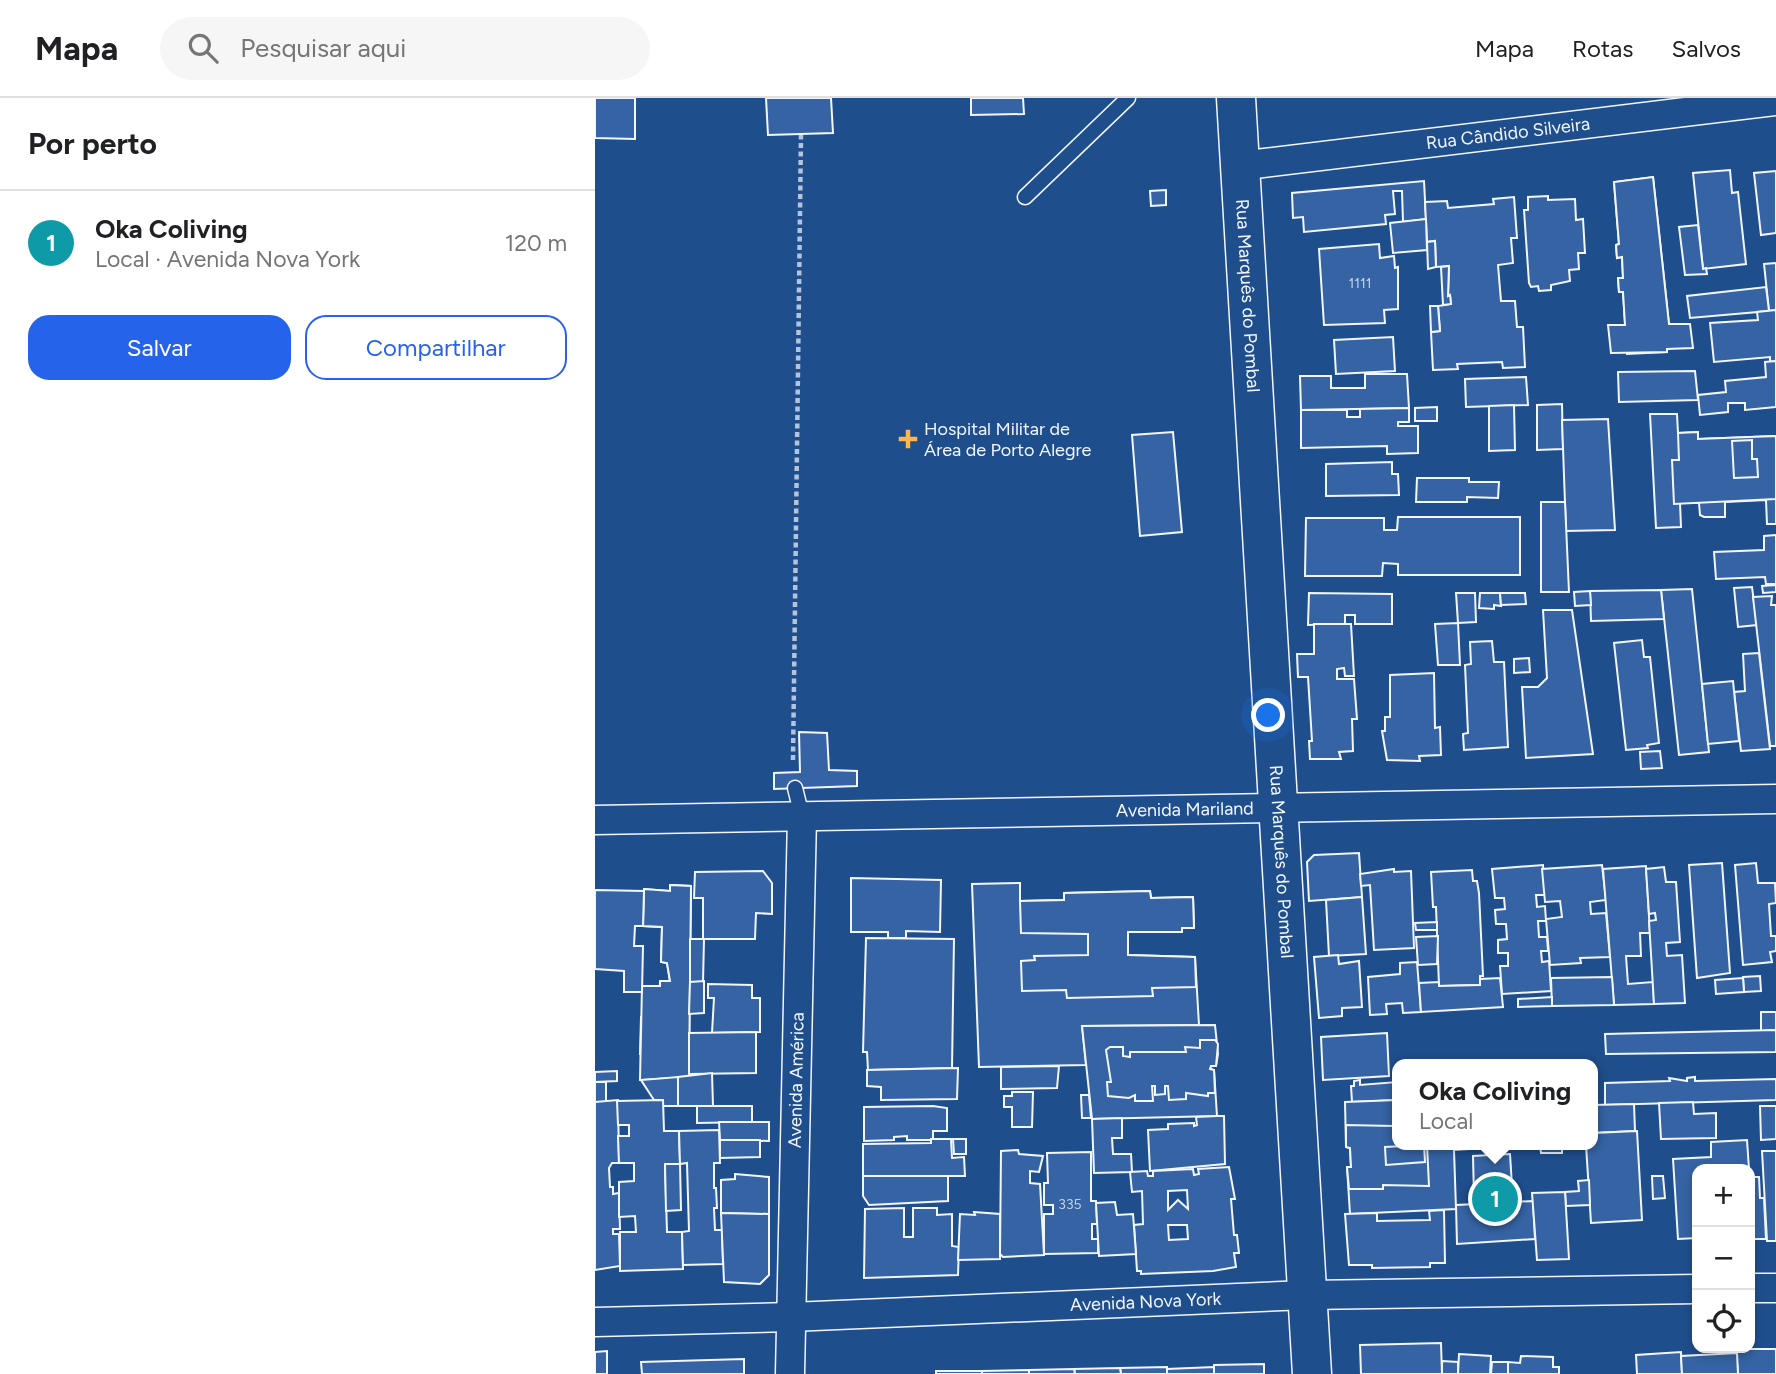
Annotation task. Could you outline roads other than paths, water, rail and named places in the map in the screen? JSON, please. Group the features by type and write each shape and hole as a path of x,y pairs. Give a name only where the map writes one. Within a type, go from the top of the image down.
{"street":[{"name":"Rua Marquês do Pombal","path":"1235,98 1275,806 1312,1374"},
{"name":"Rua Cândido Silveira","path":"1239,166 1776,100"},
{"name":"Avenida Mariland","path":"595,820 1776,799"},
{"name":"Avenida América","path":"790,1374 802,816"},
{"path":"1755,1288 1776,1287"},
{"name":"Avenida Nova York","path":"595,1322 791,1317 1307,1295 1692,1289"}],"lane":[{"path":"1024,197 1128,98"},
{"name":"Avenida América","path":"795,788 802,816"}],"place":[{"name":"Hospital Militar de Área de Porto Alegre","path":"908,439"},
{"name":"Oka Coliving","path":"1495,1199"}]}
